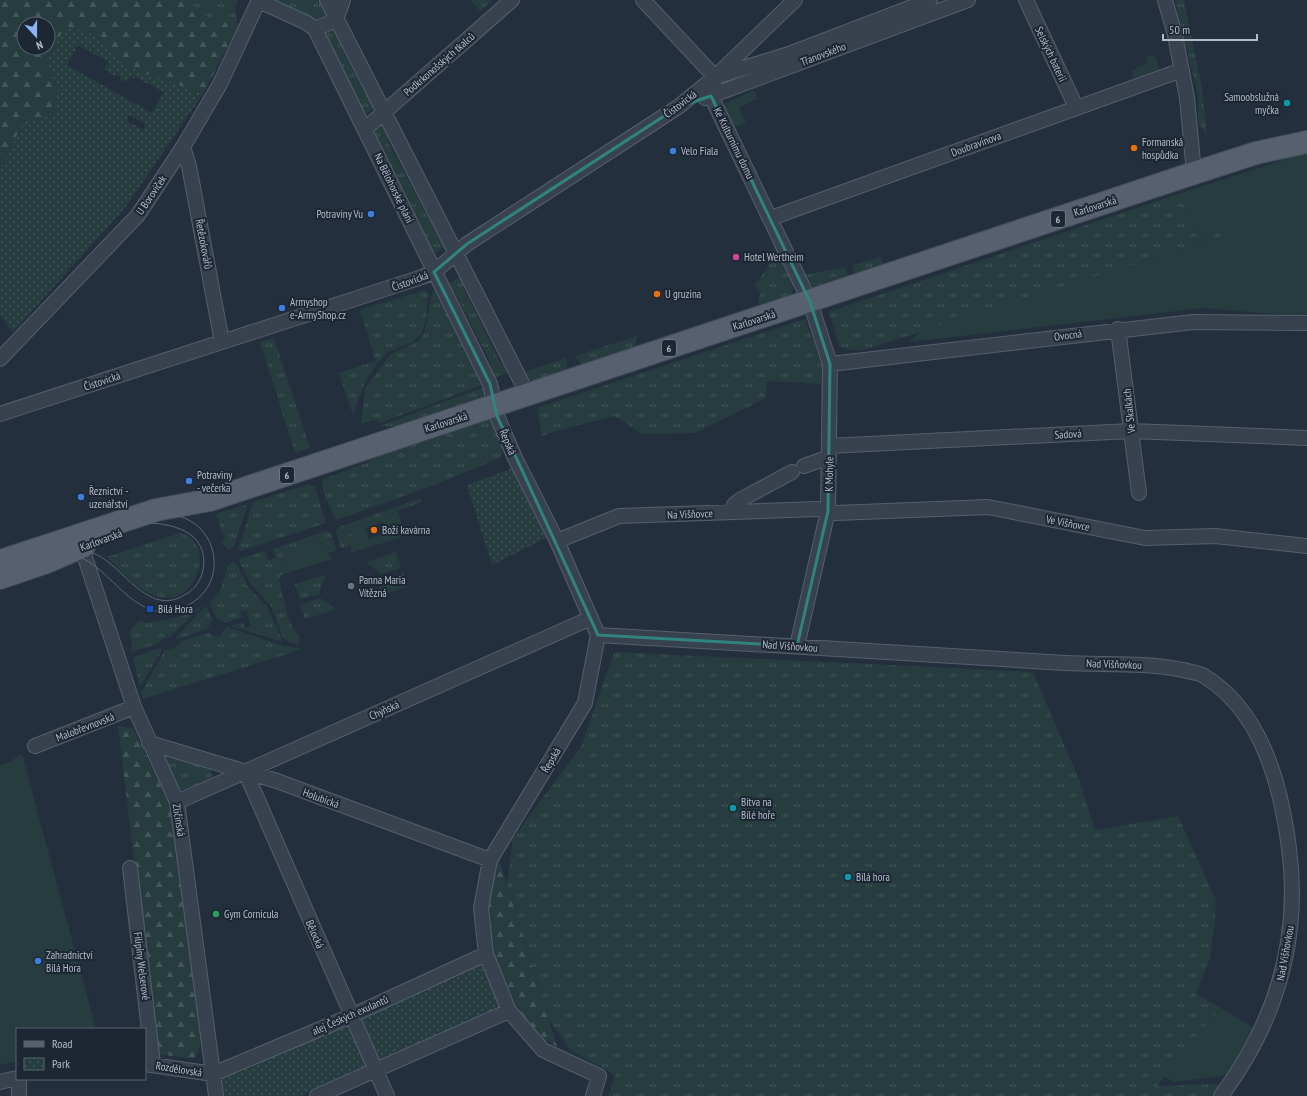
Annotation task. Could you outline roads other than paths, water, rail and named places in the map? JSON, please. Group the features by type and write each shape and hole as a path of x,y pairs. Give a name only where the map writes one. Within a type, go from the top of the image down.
{"main road":[{"name":"Karlovarská","path":"0,561 80,541 162,508 201,503 810,302 1194,173 1256,153 1307,142"},
{"name":"Karlovarská","path":"0,578 47,562 80,541"}],"street":[{"path":"259,0 307,23 315,29 336,20 343,0"},
{"name":"U Boroviček","path":"0,359 138,215 183,147 220,84 259,0"},
{"path":"327,0 528,395"},
{"name":"Podkrkonošských tkalců","path":"365,129 512,0"},
{"path":"643,0 715,77"},
{"name":"Čistovická","path":"0,414 422,278 434,272 455,253 678,107 715,77 795,0"},
{"name":"Třanovského","path":"715,77 789,54 930,0"},
{"name":"Třanovského","path":"678,107 968,0"},
{"name":"Selských baterií","path":"1026,0 1076,107"},
{"path":"1165,0 1182,70 1187,98 1194,173"},
{"name":"Na Bělohorské pláni","path":"315,29 490,384 494,406"},
{"name":"Doubravínova","path":"771,218 1182,70"},
{"name":"Ke Kulturnímu domu","path":"715,77 711,96 771,218 810,302"},
{"name":"Řetězokovářů","path":"183,147 189,166 222,342"},
{"name":"K Mohyle","path":"797,646 828,511 830,364 810,302"},
{"name":"Ovocná","path":"830,364 1118,329 1193,322 1307,323"},
{"name":"Ve Skalkách","path":"1118,329 1139,493"},
{"name":"Řepská","path":"494,406 515,458 556,541 598,635 585,703 490,860 481,908 486,954 509,1011 543,1050 599,1076 593,1096"},
{"name":"Sadová","path":"732,512 734,505 740,500 829,451 1132,431 1307,438"},
{"name":"Ve Višňovce","path":"828,511 836,513 988,507 1145,538 1215,536 1307,546"},
{"name":"Na Višňovce","path":"556,541 619,516 818,509 828,511"},
{"name":"Zličínská","path":"80,541 134,707 177,802 216,1096"},
{"name":"Chýňská","path":"177,802 591,618"},
{"name":"Nad Višňovkou","path":"598,635 1065,663 1162,666 1202,674 1229,696 1243,712 1260,739 1274,778 1285,820 1292,875 1291,932 1280,985 1262,1029 1242,1065 1221,1096"},
{"name":"Malobřevnovská","path":"35,746 134,707"},
{"name":"Holubická","path":"149,743 278,781 490,860"},
{"name":"Bělocká","path":"245,771 387,1096"},
{"name":"Filipíny Welserové","path":"130,868 146,1028"},
{"name":"alej Českých exulantů","path":"213,1074 351,1016 486,954"},
{"path":"317,1096 509,1011"},
{"name":"Filipíny Welserové","path":"146,1033 149,1064"},
{"name":"Rozdělovská","path":"149,1064 213,1074"},
{"path":"0,1082 16,1079"},
{"path":"18,1080 19,1096"}],"tram line":[{"path":"0,566 149,517 172,515 190,521 204,533 212,548 214,566 210,583 198,598 179,609 163,612 148,608 135,601 99,569 86,560 69,554 59,554 45,557"},
{"path":"66,551 83,550 99,556 139,589 150,596 161,600 173,600 192,590 201,577 204,557 200,546 194,538 175,527 164,524 141,523"}],"place":[{"name":"Samoobslužná myčka","path":"1287,103"},
{"name":"Formanská hospůdka","path":"1134,148"},
{"name":"Velo Fiala","path":"673,151"},
{"name":"Potraviny Vu","path":"371,214"},
{"name":"Hotel Wertheim","path":"736,257"},
{"name":"U gruzina","path":"657,294"},
{"name":"Armyshop e-ArmyShop.cz","path":"282,308"},
{"name":"Potraviny - večerka","path":"189,481"},
{"name":"Řeznictví - uzenářství","path":"81,497"},
{"name":"Boží kavárna","path":"374,530"},
{"name":"Panna Maria Vítězná","path":"351,586"},
{"name":"Bílá Hora","path":"150,609"},
{"name":"Bitva na Bílé hoře","path":"733,808"},
{"name":"Bílá hora","path":"848,877"},
{"name":"Gym Cornicula","path":"216,914"},
{"name":"Zahradnictví Bílá Hora","path":"38,961"}]}
